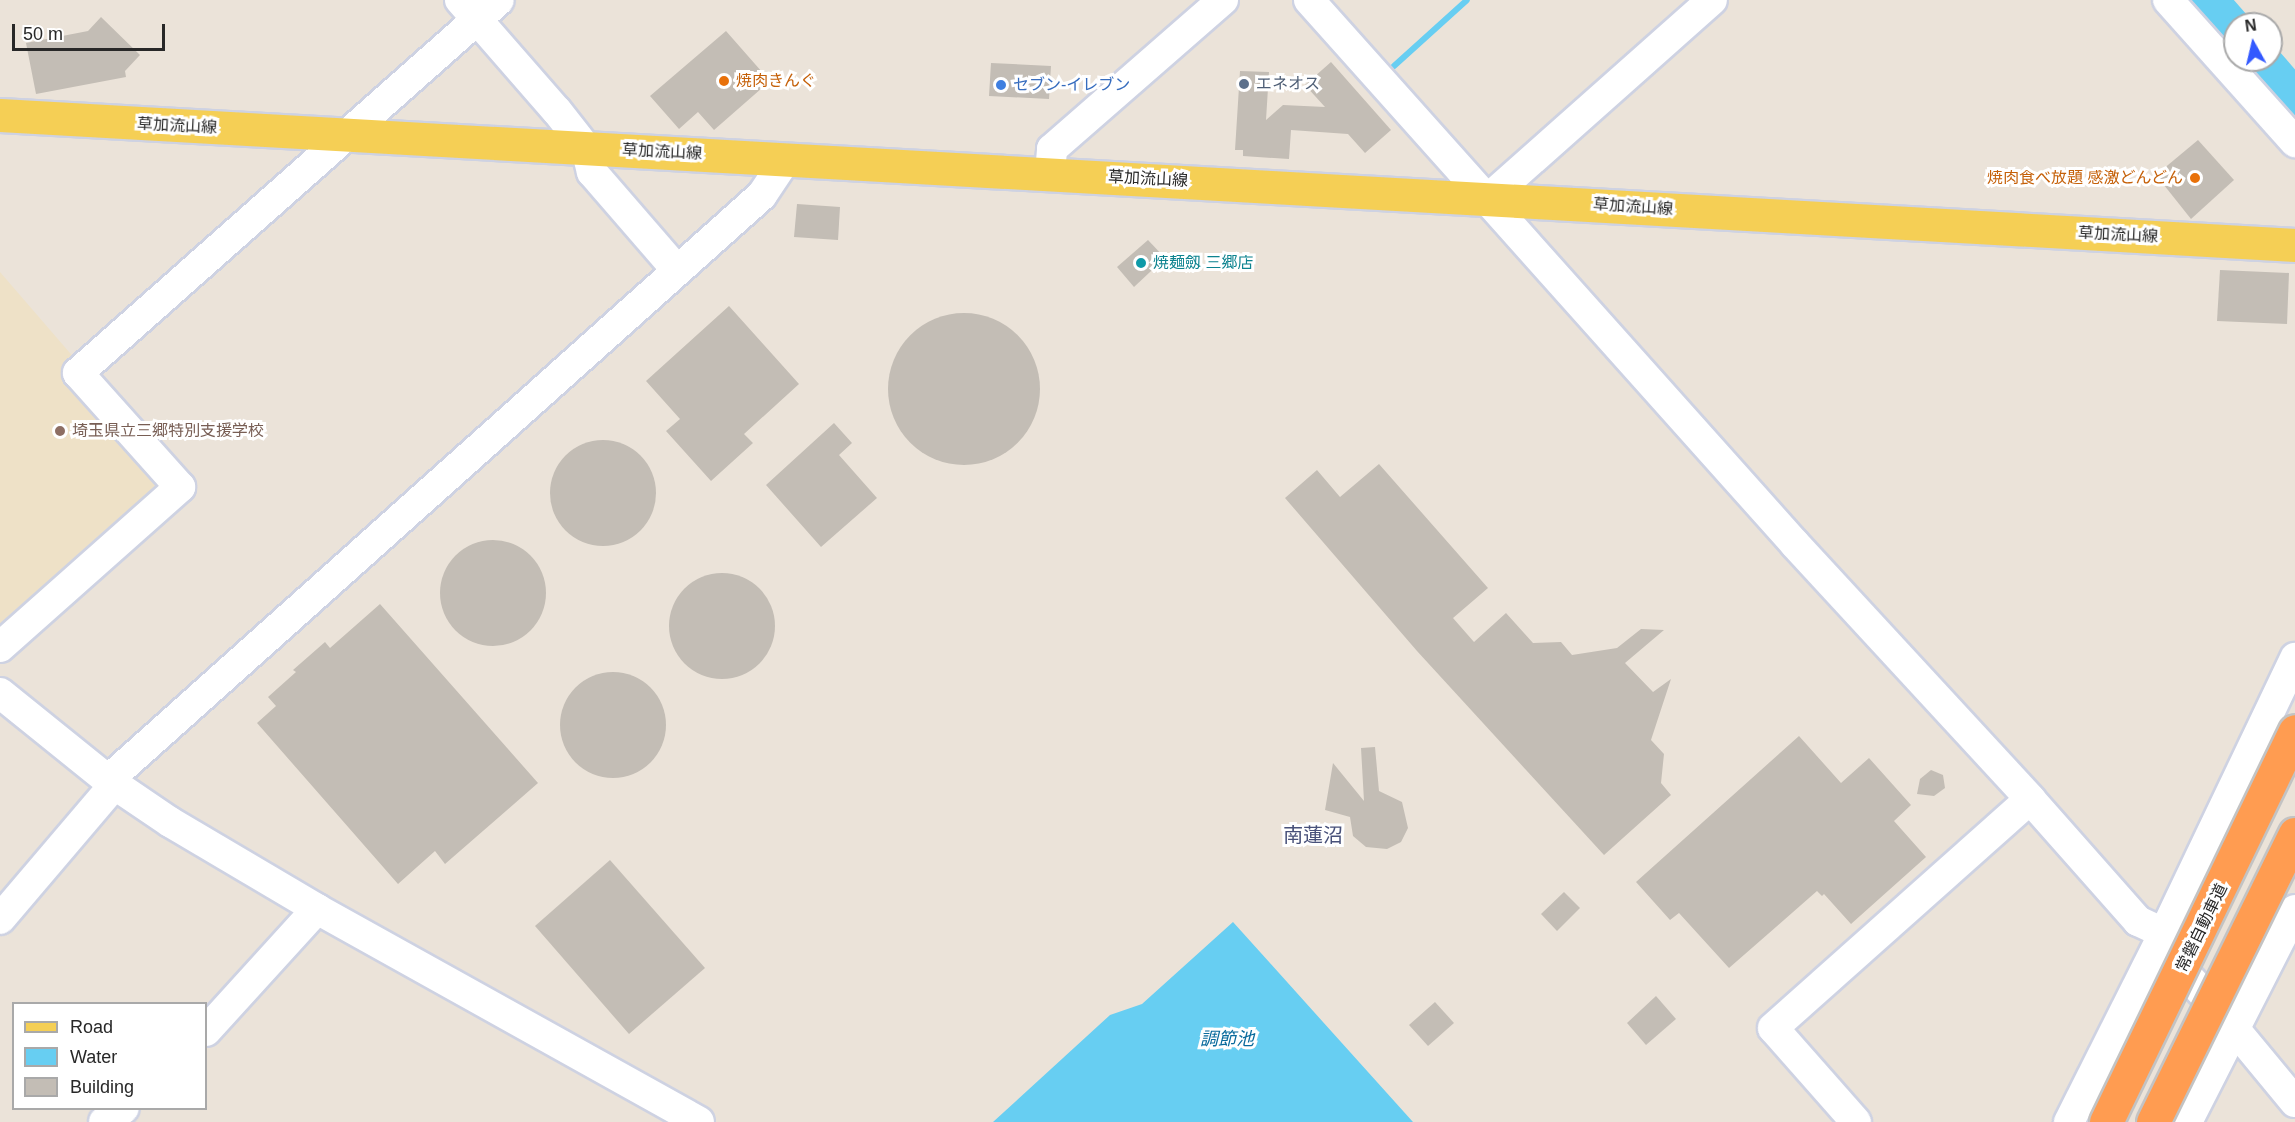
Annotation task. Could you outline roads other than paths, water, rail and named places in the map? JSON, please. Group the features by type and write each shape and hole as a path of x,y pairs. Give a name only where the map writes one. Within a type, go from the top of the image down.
{"highway":[{"name":"常磐自動車道","path":"2106,1122 2231,868 2295,731"},
{"path":"2153,1122 2295,834"}],"main road":[{"name":"草加流山線","path":"0,115 2295,245"}],"street":[{"path":"1050,173 1052,149 1223,0"},
{"path":"1309,0 1795,544 2030,799 2142,925 2161,939 2295,1102"},
{"path":"1487,198 1712,0"},
{"path":"2168,0 2295,142"},
{"path":"0,647 180,487 78,373 346,135 479,6 586,148 592,172 678,270"},
{"path":"0,919 111,783 762,195 786,159"},
{"path":"2069,1122 2161,939 2295,658"},
{"path":"0,693 111,783 179,828 317,909 699,1122"},
{"path":"1856,1122 1773,1028 2030,799"},
{"path":"207,1030 317,909"},
{"path":"2187,1122 2295,910"},
{"path":"105,1122 121,1110"}],"water":[{"name":"調節池","path":"1233,922 1413,1122 993,1122 1110,1015 1142,1004"}],"waterway":[{"path":"1394,66 1467,0"},
{"path":"2210,0 2223,15"},
{"path":"2273,72 2295,97"}],"place":[{"name":"焼肉きんぐ","path":"724,81"},
{"name":"エネオス","path":"1244,84"},
{"name":"セブン-イレブン","path":"1001,85"},
{"name":"焼肉食べ放題 感激どんどん","path":"2195,178"},
{"name":"焼麺劔 三郷店","path":"1141,263"},
{"name":"埼玉県立三郷特別支援学校","path":"60,431"}],"district":[{"name":"南蓮沼","path":"1313,835"}]}
